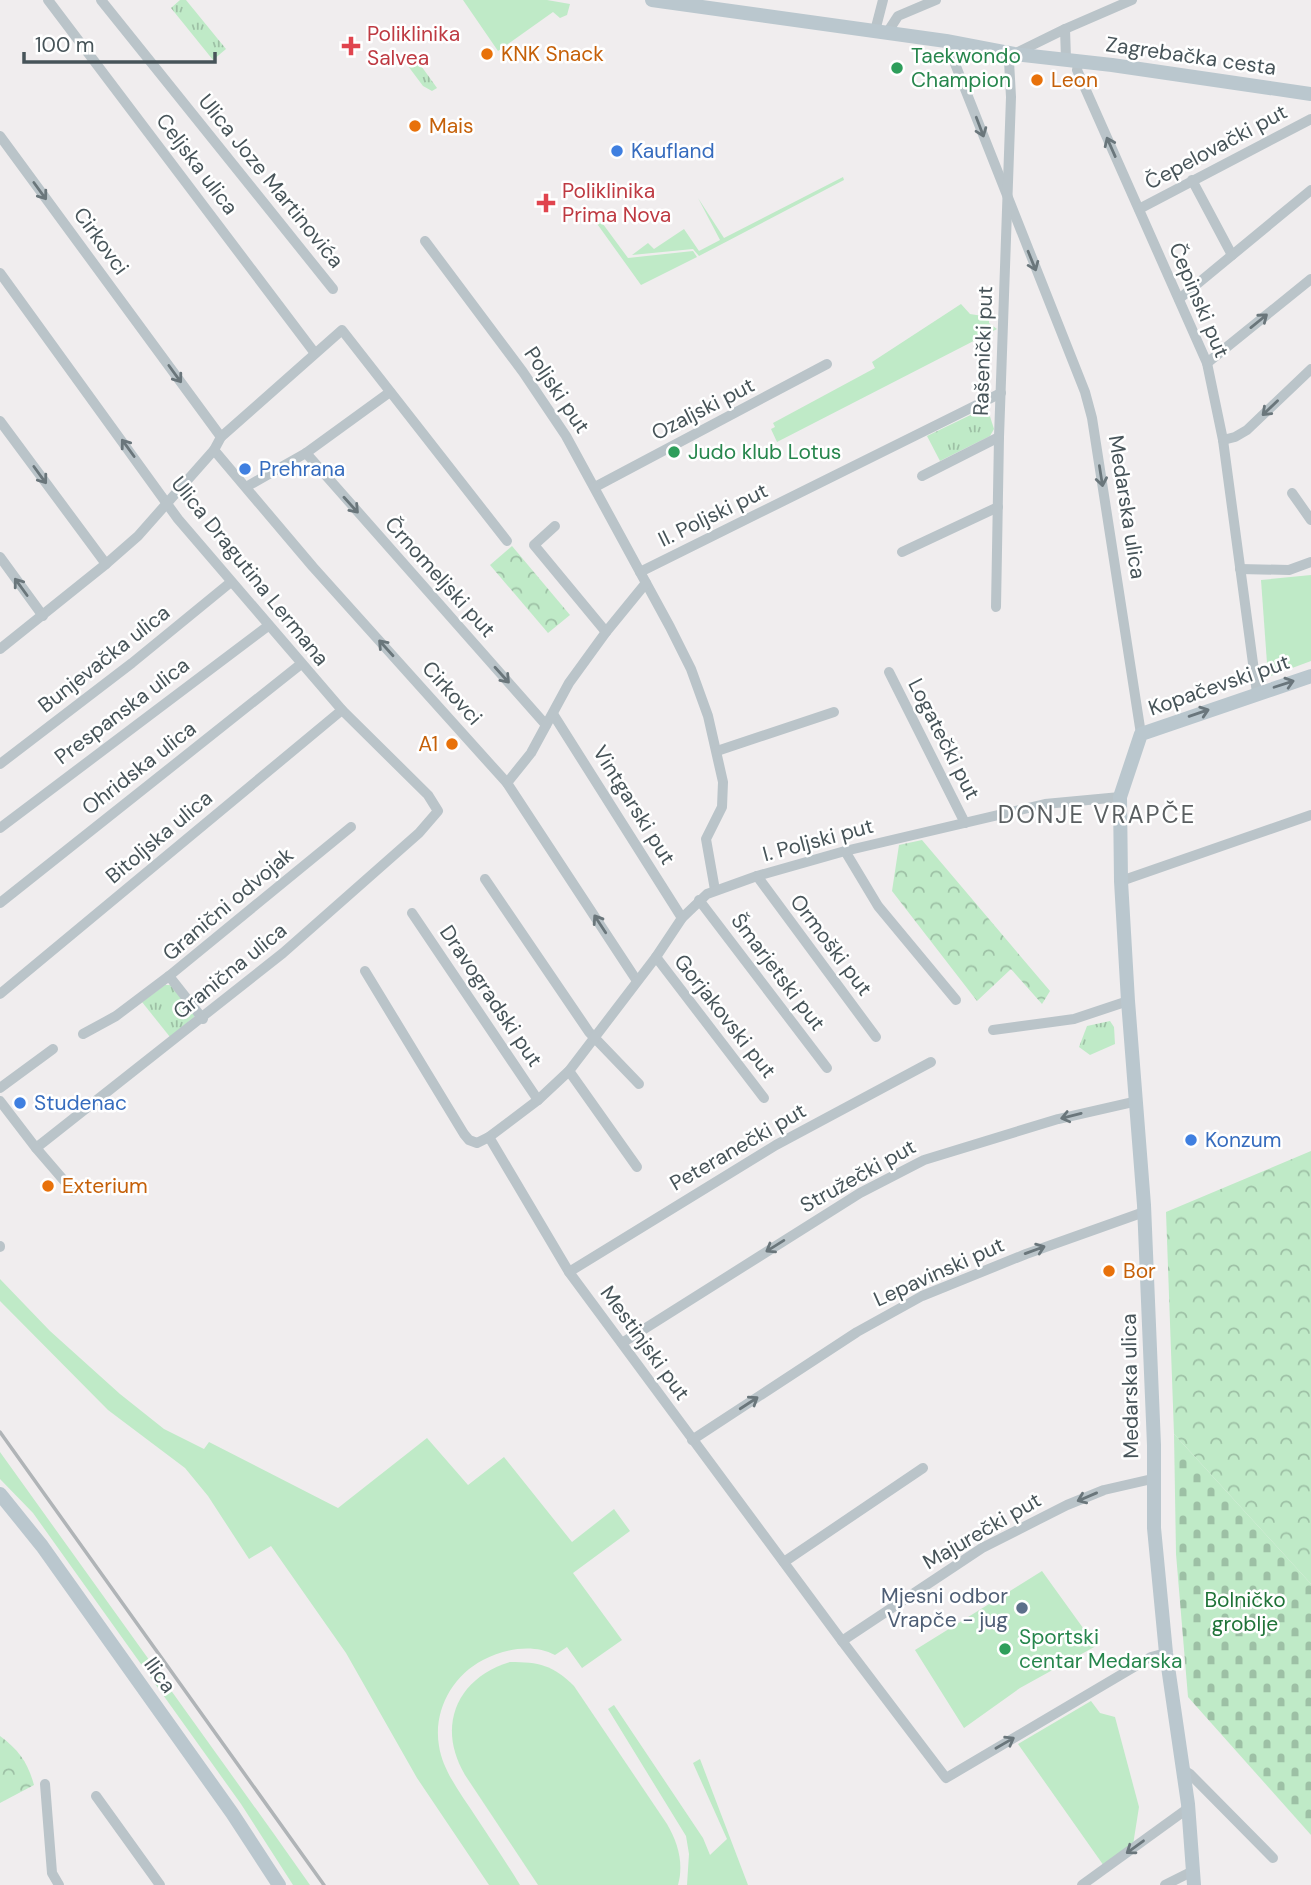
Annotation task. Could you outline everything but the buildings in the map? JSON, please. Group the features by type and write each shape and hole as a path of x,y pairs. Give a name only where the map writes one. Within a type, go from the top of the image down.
{"street":[{"name":"Celjska ulica","path":"48,0 314,352"},
{"name":"Ulica Joze Martinovića","path":"101,0 333,289"},
{"name":"Zagrebačka cesta","path":"652,0 946,41 1014,54 1311,94"},
{"path":"881,32 883,0"},
{"path":"881,32 898,16 936,0"},
{"name":"Zagrebačka cesta","path":"1014,54 1132,0"},
{"path":"1065,29 1072,60"},
{"name":"Medarska ulica","path":"946,41 1085,393 1092,418 1141,734 1120,797 1121,881 1144,1212 1153,1393 1152,1479 1158,1586 1194,1878"},
{"name":"Rašenički put","path":"996,607 1011,97 1009,61 1014,54"},
{"name":"Čepinski put","path":"1072,60 1207,363 1223,440 1257,693"},
{"name":"Čepelovački put","path":"1139,209 1311,119"},
{"name":"Cirkovci","path":"0,136 221,437"},
{"path":"1192,180 1233,256"},
{"path":"1179,299 1311,190"},
{"name":"Poljski put","path":"425,241 523,372 566,436 640,572"},
{"name":"Ulica Dragutina Lermana","path":"0,273 178,519 301,664 342,710 428,795 438,811"},
{"path":"1207,363 1311,279"},
{"path":"0,649 138,536 214,450 221,437 342,330 507,541"},
{"name":"Ozaljski put","path":"595,486 827,364"},
{"path":"1223,440 1247,430 1311,370"},
{"path":"246,487 306,453 390,392"},
{"name":"II. Poljski put","path":"640,572 1001,393"},
{"path":"0,421 106,564"},
{"path":"922,476 999,437"},
{"name":"Cirkovci","path":"214,450 313,568 507,783 637,981"},
{"name":"Črnomeljski put","path":"306,453 546,726"},
{"path":"1292,493 1311,520"},
{"path":"902,552 998,507"},
{"path":"555,526 534,545 606,632"},
{"path":"0,557 43,616"},
{"path":"1240,569 1289,570 1311,562"},
{"path":"640,572 691,669 717,751 724,799 706,839 715,890"},
{"name":"Bunjevačka ulica","path":"0,764 231,582"},
{"path":"507,783 531,753 569,683 646,583"},
{"name":"Prespanska ulica","path":"0,828 268,626"},
{"name":"Ohridska ulica","path":"0,903 301,664"},
{"name":"Logatečki put","path":"889,672 965,823"},
{"name":"Kopačevski put","path":"1141,734 1311,676"},
{"name":"Bitoljska ulica","path":"0,994 342,710"},
{"path":"717,751 834,712"},
{"name":"Vintgarski put","path":"554,714 682,918"},
{"name":"I. Poljski put","path":"489,1137 538,1100 569,1071 656,957 682,918 699,900 715,890 845,851 1045,804 1120,797"},
{"name":"Granična ulica","path":"36,1148 203,1019 283,953 399,851 438,811"},
{"path":"1121,881 1311,815"},
{"name":"Granični odvojak","path":"203,1019 169,976 351,827"},
{"path":"845,851 878,906 956,1000"},
{"name":"Ormoški put","path":"757,876 876,1037"},
{"path":"485,879 594,1037 639,1084"},
{"name":"Šmarjetski put","path":"699,900 827,1068"},
{"name":"Dravogradski put","path":"412,913 538,1100"},
{"name":"Gorjakovski put","path":"656,957 764,1098"},
{"path":"365,971 464,1134 477,1143 489,1137"},
{"path":"83,1034 116,1016 169,976"},
{"path":"993,1030 1074,1020 1128,1001"},
{"path":"0,1088 53,1049"},
{"name":"Peteranečki put","path":"569,1272 776,1145 931,1062"},
{"path":"569,1071 637,1167"},
{"path":"0,1101 73,1191"},
{"name":"Stružečki put","path":"622,1343 860,1194 924,1160 1058,1119 1137,1101"},
{"name":"Mestinjski put","path":"489,1137 569,1272 946,1778 1151,1657 1166,1653"},
{"name":"Lepavinski put","path":"692,1440 857,1332 922,1296 1026,1254 1144,1212"},
{"path":"784,1562 923,1468"},
{"name":"Majurečki put","path":"842,1641 995,1542 1067,1505 1104,1490 1152,1479"},
{"name":"Ilica","path":"0,1494 42,1546 233,1812 279,1885"},
{"path":"1182,1769 1273,1858"},
{"path":"45,1784 51,1873 59,1885"},
{"path":"96,1796 160,1885"},
{"path":"1082,1885 1187,1809"},
{"path":"1165,1885 1194,1878"}],"green space":[{"path":"180,0 186,0 226,49 213,60 171,8"},
{"path":"463,0 547,0 570,4 567,15 560,18 553,12 498,51"},
{"path":"414,56 437,88 432,91 423,86 405,62"},
{"path":"843,177 844,180 699,256 693,249 632,255 648,243 654,249 684,229 699,251 720,240 698,198 724,238"},
{"path":"590,214 600,220 628,258 693,251 697,257 641,285"},
{"path":"961,304 970,314 989,317 989,323 997,329 777,442 771,429 775,427 773,423 875,368 872,362"},
{"path":"987,407 994,429 990,436 940,461 927,436"},
{"path":"512,546 570,615 548,633 490,565"},
{"path":"1311,575 1311,661 1268,677 1261,580"},
{"path":"922,840 1050,991 1042,1004 1011,969 977,1001 892,891 899,845"},
{"path":"165,985 171,985 195,1016 170,1037 142,1002"},
{"path":"1110,1021 1114,1027 1115,1044 1090,1055 1079,1047 1087,1026"},
{"path":"1311,1151 1311,1584 1174,1434 1166,1212"},
{"path":"0,1279 50,1331 120,1394 164,1429 204,1449 209,1442 338,1508 427,1438 468,1485 504,1457 572,1542 614,1509 630,1531 573,1573 622,1640 582,1668 567,1647 555,1655 528,1648 491,1656 462,1675 447,1696 439,1720 439,1746 449,1774 520,1885 489,1885 417,1778 346,1653 271,1546 249,1559 208,1496 185,1468 108,1410 0,1301"},
{"name":"Bolničko groblje","path":"1174,1434 1311,1584 1311,1835 1188,1697 1176,1554"},
{"path":"0,1452 310,1885 293,1885 241,1804 33,1513 0,1479"},
{"name":"Sportski centar Medarska","path":"1042,1571 1096,1646 1020,1688 964,1728 915,1650"},
{"path":"510,1662 545,1666 559,1673 574,1686 671,1831 680,1861 678,1885 538,1885 465,1775 456,1757 452,1739 457,1706 465,1692 492,1669"},
{"path":"1091,1701 1100,1713 1115,1717 1139,1807 1133,1845 1104,1866 1018,1744"},
{"path":"614,1705 703,1838 710,1855 727,1839 693,1763 700,1759 748,1885 687,1885 689,1854 686,1836 608,1709"},
{"path":"0,1736 22,1758 34,1785 0,1803"}],"railway":[{"path":"0,1432 324,1885"}],"place":[{"name":"Poliklinika Salvea","path":"351,46"},
{"name":"KNK Snack","path":"487,54"},
{"name":"Taekwondo Champion","path":"897,68"},
{"name":"Leon","path":"1037,80"},
{"name":"Mais","path":"415,126"},
{"name":"Kaufland","path":"617,151"},
{"name":"Poliklinika Prima Nova","path":"546,203"},
{"name":"Judo klub Lotus","path":"674,452"},
{"name":"Prehrana","path":"245,469"},
{"name":"A1","path":"452,744"},
{"name":"Studenac","path":"20,1103"},
{"name":"Konzum","path":"1191,1140"},
{"name":"Exterium","path":"48,1186"},
{"name":"Bor","path":"1109,1271"},
{"name":"Mjesni odbor Vrapče - jug","path":"1022,1608"},
{"name":"Sportski centar Medarska","path":"1005,1649"}],"district":[{"name":"DONJE VRAPČE","path":"1097,815"}]}
